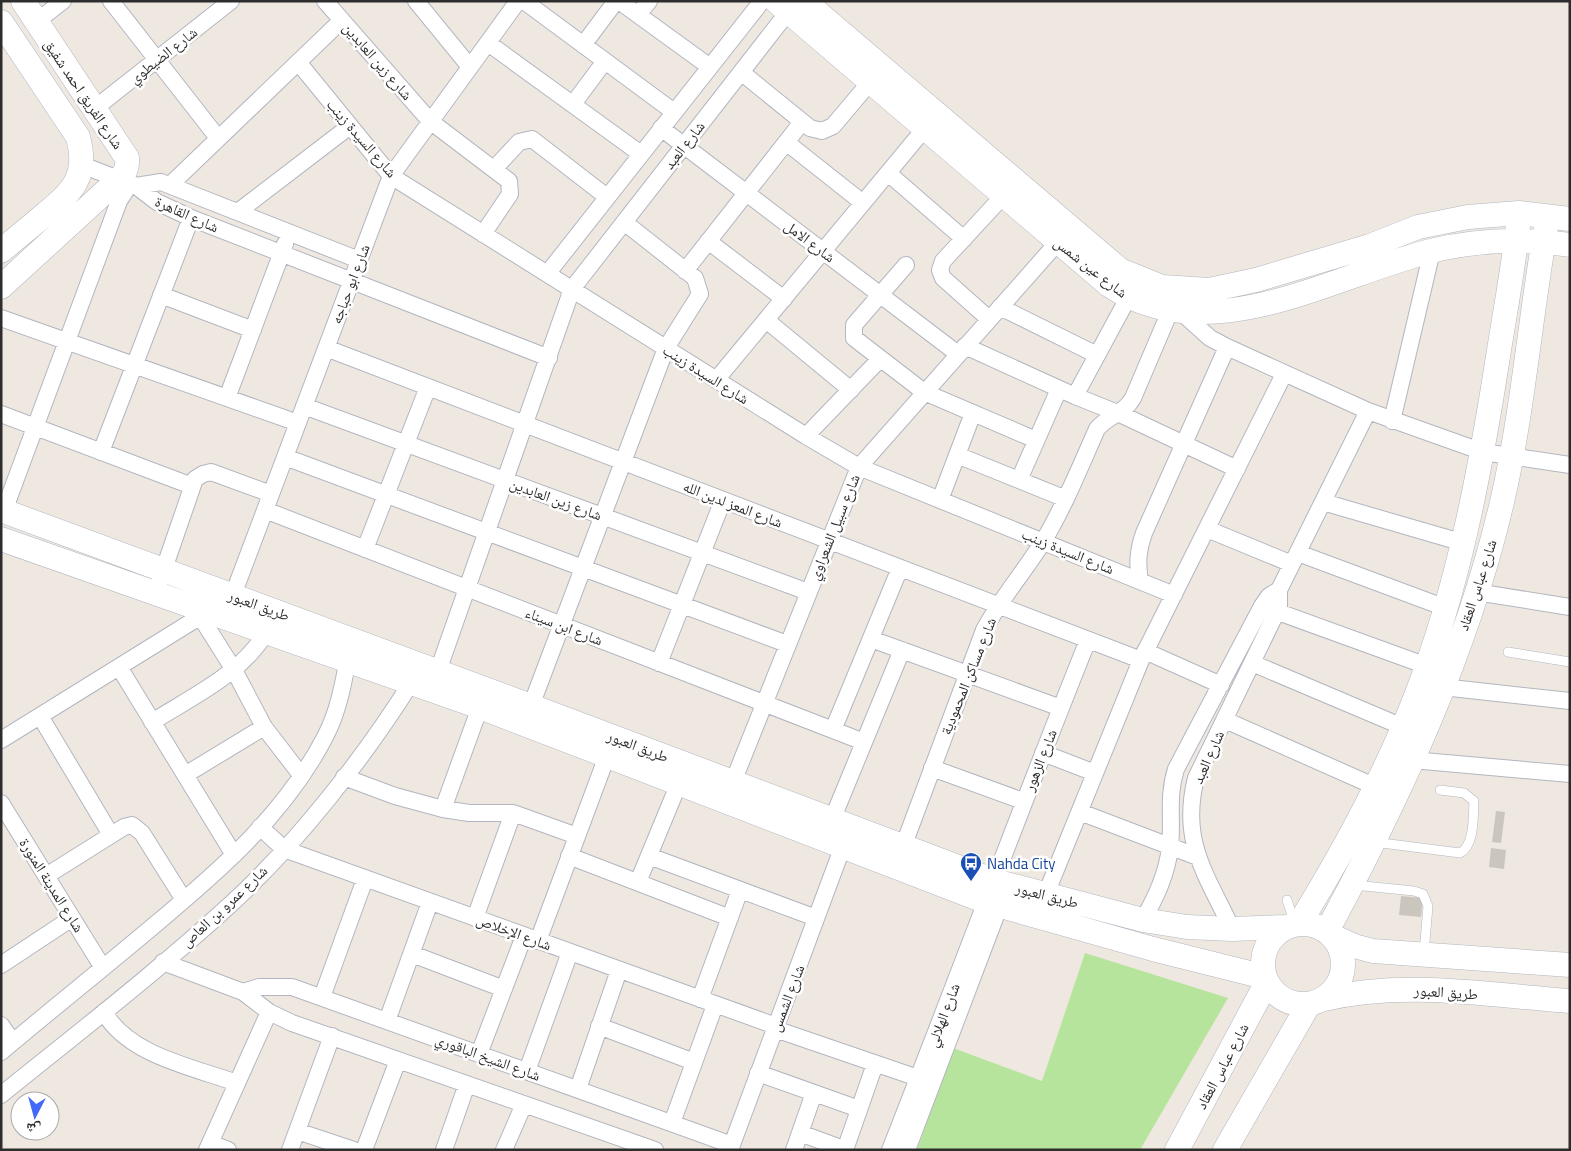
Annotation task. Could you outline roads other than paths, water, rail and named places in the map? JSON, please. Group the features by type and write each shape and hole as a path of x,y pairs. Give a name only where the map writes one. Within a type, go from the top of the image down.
{"street":[{"name":"شارع الفريق احمد شفيق","path":"1,287 128,183 126,171 127,158 23,1"},
{"path":"36,22 63,1"},
{"path":"112,1 218,138"},
{"name":"شارع زين العابدين","path":"325,1 430,121 509,181 511,190 483,234"},
{"name":"شارع ابو حباجه","path":"233,595 390,176 518,1"},
{"path":"524,1 674,112"},
{"path":"584,45 618,1 710,67"},
{"path":"638,15 649,1"},
{"name":"شارع العبد","path":"547,274 762,1"},
{"name":"شارع الضيطوي","path":"94,109 230,2"},
{"path":"420,3 470,67"},
{"name":"شارع العبد","path":"438,671 572,289 791,4"},
{"name":"شارع عين شمس","path":"791,4 872,81 1058,242 1128,298 1176,312 1216,312 1252,306 1316,289 1432,251 1516,240 1544,241 1570,245"},
{"name":"شارع عين شمس","path":"791,4 1120,270 1162,287 1209,290 1256,280 1370,246 1418,227 1468,216 1519,214 1559,217"},
{"path":"170,185 342,20"},
{"name":"شارع الفريق احمد شفيق","path":"1,22 78,137 82,151 82,165 72,190 1,251"},
{"path":"488,42 641,154"},
{"path":"573,104 605,61"},
{"name":"شارع السيدة زينب","path":"298,62 390,176 806,436 858,467 1174,595"},
{"path":"740,72 802,122 816,130 828,130 834,126 872,81"},
{"path":"685,271 745,192 802,122"},
{"path":"239,211 350,126"},
{"path":"716,380 926,127"},
{"name":"شارع الامل","path":"661,128 880,295 961,350 1120,414 1236,469"},
{"path":"494,169 519,142 532,138 608,197"},
{"path":"786,142 863,203"},
{"path":"2,510 119,201 128,183 82,165"},
{"path":"888,173 964,239"},
{"name":"شارع القاهرة","path":"128,183 161,182 239,211 359,260"},
{"name":"شارع القاهرة","path":"128,183 157,202 191,218 549,358"},
{"path":"989,319 940,274 943,261 1004,195"},
{"name":"شارع عباس العقاد","path":"1294,925 1354,830 1376,786 1403,727 1427,666 1446,608 1464,543 1483,452 1519,214"},
{"name":"شارع عباس العقاد","path":"1331,934 1352,885 1412,760 1442,687 1476,592 1502,502 1511,456 1544,241 1559,217"},
{"path":"100,452 191,218"},
{"path":"531,706 666,348 700,294 698,283 624,222"},
{"path":"227,398 290,232"},
{"path":"708,241 784,298"},
{"name":"شارع سبيل الشعراوي","path":"733,782 858,467 1058,242"},
{"path":"1392,421 1432,251"},
{"path":"906,265 853,330 857,342 924,392 1036,440"},
{"path":"161,295 253,330"},
{"path":"1075,396 1128,298"},
{"path":"1000,307 1097,355"},
{"path":"1176,312 1210,338 1227,348 1392,421 1483,452 1570,465"},
{"name":"شارع مساكن المحمودية","path":"903,847 984,630 999,604 1043,541 1066,499 1097,429 1102,422 1120,414 1128,407 1176,312"},
{"path":"1,318 298,423"},
{"path":"766,320 851,390"},
{"name":"شارع المعز لدين الله","path":"326,348 900,568 999,604 1088,640 1143,656 1221,685"},
{"path":"1140,581 1138,565 1139,548 1144,532 1227,348"},
{"path":"806,436 880,359"},
{"path":"1046,894 1143,656 1284,374"},
{"path":"365,548 428,387"},
{"path":"1019,480 1058,389"},
{"name":"شارع زين العابدين","path":"304,406 808,592"},
{"name":"شارع العبد","path":"1232,929 1193,845 1190,829 1192,795 1196,778 1252,663 1269,609 1269,596 1279,590 1368,411"},
{"path":"940,500 973,413"},
{"path":"1,414 192,486"},
{"path":"957,455 1066,499"},
{"path":"285,457 787,644"},
{"path":"156,592 196,479 202,474 211,472 271,494"},
{"path":"659,662 723,500"},
{"path":"1323,502 1464,543"},
{"name":"طريق العبور","path":"2,510 438,671 903,847 998,894 1046,894 1143,920 1187,927 1232,929 1294,925"},
{"name":"شارع ابن سيناء","path":"265,510 864,742"},
{"path":"1207,529 1446,608"},
{"name":"طريق العبور","path":"2,540 156,592 204,614 267,631 480,707 843,846 998,894 1153,949 1266,979"},
{"path":"833,730 900,568"},
{"path":"1476,592 1569,604"},
{"path":"1269,609 1427,666"},
{"name":"شارع العبد","path":"1143,920 1156,898 1165,873 1170,848 1169,798 1176,769 1221,685 1269,609"},
{"path":"1,740 204,614 264,727 301,775"},
{"path":"152,722 234,670 253,652 267,631"},
{"path":"871,639 1061,708"},
{"name":"شارع الزهور","path":"998,894 1023,801 1088,640"},
{"path":"832,820 902,650"},
{"name":"شارع عمرو بن العاص","path":"7,1047 184,900 234,855 282,802 318,750 330,726 337,710 348,659"},
{"path":"1252,663 1403,727"},
{"path":"119,667 234,855"},
{"name":"شارع عمرو بن العاص","path":"1,1095 163,962 232,902 284,850 388,720 411,682"},
{"path":"1442,687 1570,701"},
{"path":"443,809 480,707"},
{"path":"40,716 111,835"},
{"path":"1225,720 1376,786"},
{"path":"185,775 264,727"},
{"path":"1043,753 1096,773"},
{"path":"479,1054 504,989 531,938 569,856 607,756"},
{"path":"1412,760 1570,774"},
{"path":"932,768 1023,801"},
{"path":"344,777 395,796 443,809 470,813 514,813 577,836"},
{"path":"638,882 679,783"},
{"name":"شارع المدينة المنورة","path":"4,812 103,968"},
{"path":"1080,812 1170,848 1198,857"},
{"path":"475,918 514,813"},
{"path":"46,876 128,825 140,829 184,900"},
{"name":"شارع الإخلاص","path":"260,827 284,850 918,1078"},
{"name":"شارع الشمس","path":"731,1147 843,846"},
{"path":"569,856 730,918"},
{"path":"649,856 816,918"},
{"path":"322,997 365,879"},
{"path":"700,999 740,890"},
{"name":"شارع الهلالي","path":"890,1150 918,1078 998,894"},
{"name":"شارع الهلالي","path":"907,1150 998,894"},
{"path":"387,1021 430,902"},
{"path":"3,959 72,918"},
{"path":"1316,1002 1296,1004 1284,1000 1274,992 1266,979 1263,965 1269,942 1277,933 1294,925 1313,924 1354,946 1373,951 1570,965"},
{"path":"1225,1150 1316,1002 1335,990 1342,978 1344,964 1342,950 1331,934"},
{"path":"526,1071 570,952"},
{"path":"412,954 504,989"},
{"path":"163,962 243,992 269,1012 524,1104 621,1144 655,1150"},
{"path":"578,1089 619,970"},
{"name":"شارع عباس العقاد","path":"1177,1150 1266,979"},
{"name":"شارع الشيخ الباقوري","path":"243,992 275,985 292,987 672,1123 731,1147"},
{"name":"طريق العبور","path":"1316,1002 1355,992 1387,988 1570,1001"},
{"path":"672,1123 715,1005"},
{"path":"104,1012 111,1025 131,1042 155,1054 237,1083"},
{"path":"228,1150 208,1147 269,1012"},
{"path":"1,1024 7,1047"},
{"path":"600,1026 694,1062"},
{"path":"290,1150 332,1036"},
{"path":"364,1150 398,1060"},
{"path":"800,1133 846,1150 875,1064"},
{"path":"758,1073 859,1109"},
{"path":"444,1150 467,1084"},
{"path":"794,1150 814,1093"},
{"path":"504,1150 524,1104"},
{"path":"297,1131 354,1150"}],"lane":[{"path":"1508,652 1570,662"},
{"path":"1374,842 1460,853 1464,851 1470,840 1474,801 1464,793 1440,790"},
{"path":"1352,885 1414,891 1423,894 1428,906 1424,954"},
{"path":"1287,900 1294,925"}],"place":[{"name":"Nahda City","path":"971,882"}]}
